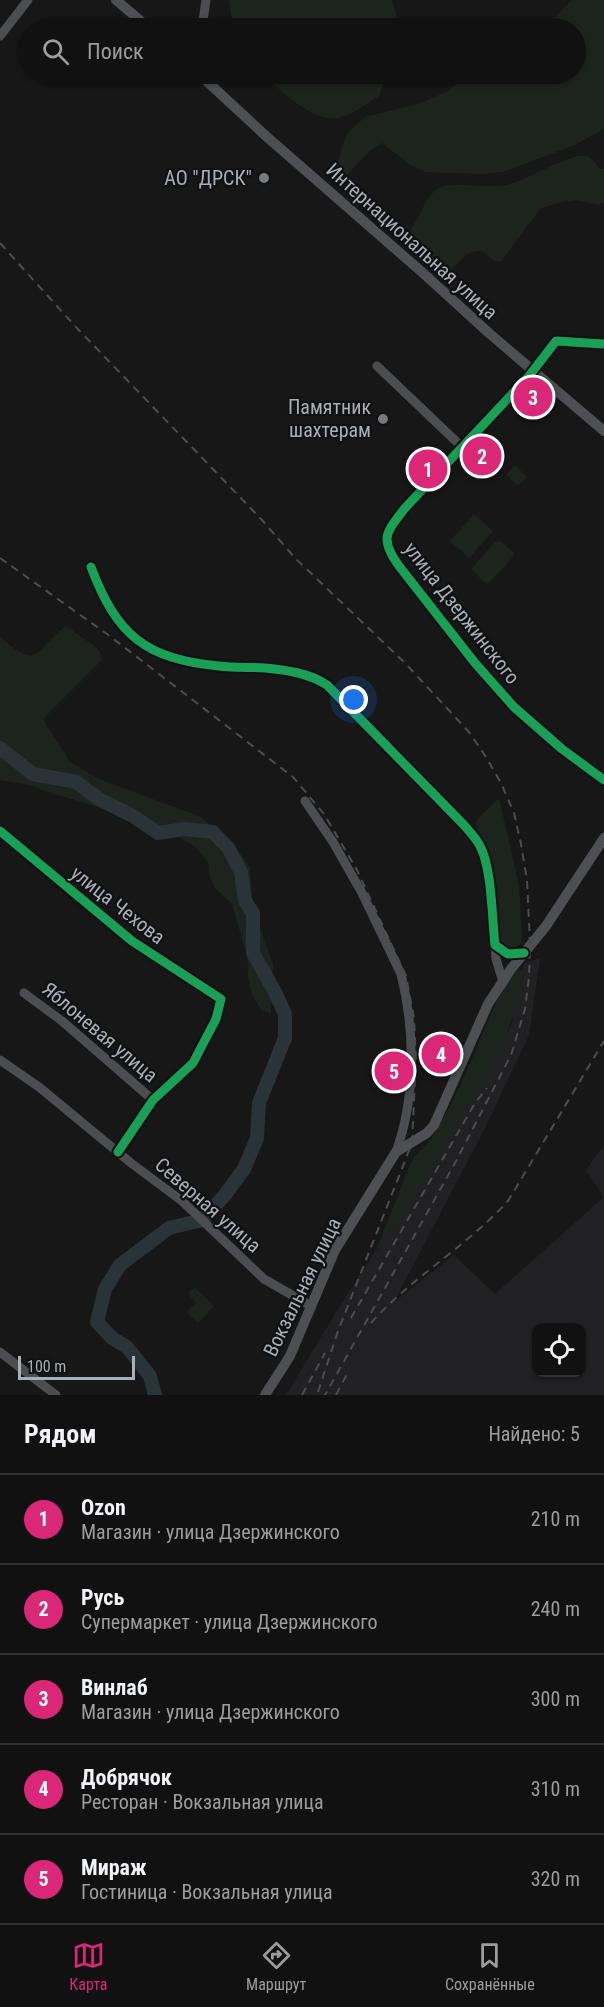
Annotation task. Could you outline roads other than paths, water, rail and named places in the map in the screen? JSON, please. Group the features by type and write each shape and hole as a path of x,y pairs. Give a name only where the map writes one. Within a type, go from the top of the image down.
{"main road":[{"path":"116,0 137,18"},
{"name":"Интернациональная улица","path":"210,84 267,137 604,431"},
{"name":"Вокзальная улица","path":"265,1395 290,1356 335,1250 396,1152 427,1133 434,1125 471,1040 502,982 546,926 604,838"}],"street":[{"path":"0,36 28,0"},
{"path":"203,18 206,0"},
{"name":"улица Дзержинского","path":"604,344 556,341 533,371 461,446 392,524 387,537 388,551 475,663 514,707 562,749 604,780"},
{"path":"378,366 461,446"},
{"path":"91,567 101,593 125,630 164,656 185,662 221,667 286,670 319,680 327,685 463,824 480,845 488,874 496,959 502,982"},
{"path":"305,801 333,842 362,893 403,985 409,1024 412,1083 407,1119 396,1152"},
{"name":"улица Чехова","path":"0,831 132,941 221,999 216,1019 193,1063 153,1100"},
{"path":"495,945 508,954 524,953"},
{"name":"Яблоневая улица","path":"24,993 62,1021 153,1100"},
{"name":"Северная улица","path":"0,1060 32,1081 189,1207 264,1279 311,1306"},
{"path":"118,1152 153,1100"},
{"path":"0,1352 56,1395"}],"waterway":[{"path":"0,748 33,774 76,782 99,799 133,816 158,833 185,829 213,832 229,849 241,872 245,901 253,913 253,953 285,1014 285,1038 259,1103 257,1138 244,1169 202,1220 169,1228 120,1265 105,1289 97,1322 112,1338 127,1347 150,1376 155,1395"}],"railway":[{"path":"0,243 74,325 262,520 295,558 406,664 469,732 501,783 514,813 527,880 530,944 525,1009 511,1055 455,1163 325,1395"},
{"path":"0,558 107,634 293,777 324,814 357,870 406,976 414,1018 416,1058 412,1143 338,1331 317,1395"},
{"path":"371,1323 387,1306 475,1233 508,1201 604,1041"},
{"path":"351,1318 475,1103 487,1088"},
{"path":"302,1395 325,1353"},
{"path":"336,1395 347,1374"}],"place":[{"name":"АО \"ДРСК\"","path":"264,178"},
{"name":"Винлаб","path":"533,397"},
{"name":"Памятник шахтерам","path":"383,419"},
{"name":"Русь","path":"482,456"},
{"name":"Ozon","path":"428,469"},
{"name":"Добрячок","path":"441,1054"},
{"name":"Мираж","path":"394,1071"}]}
